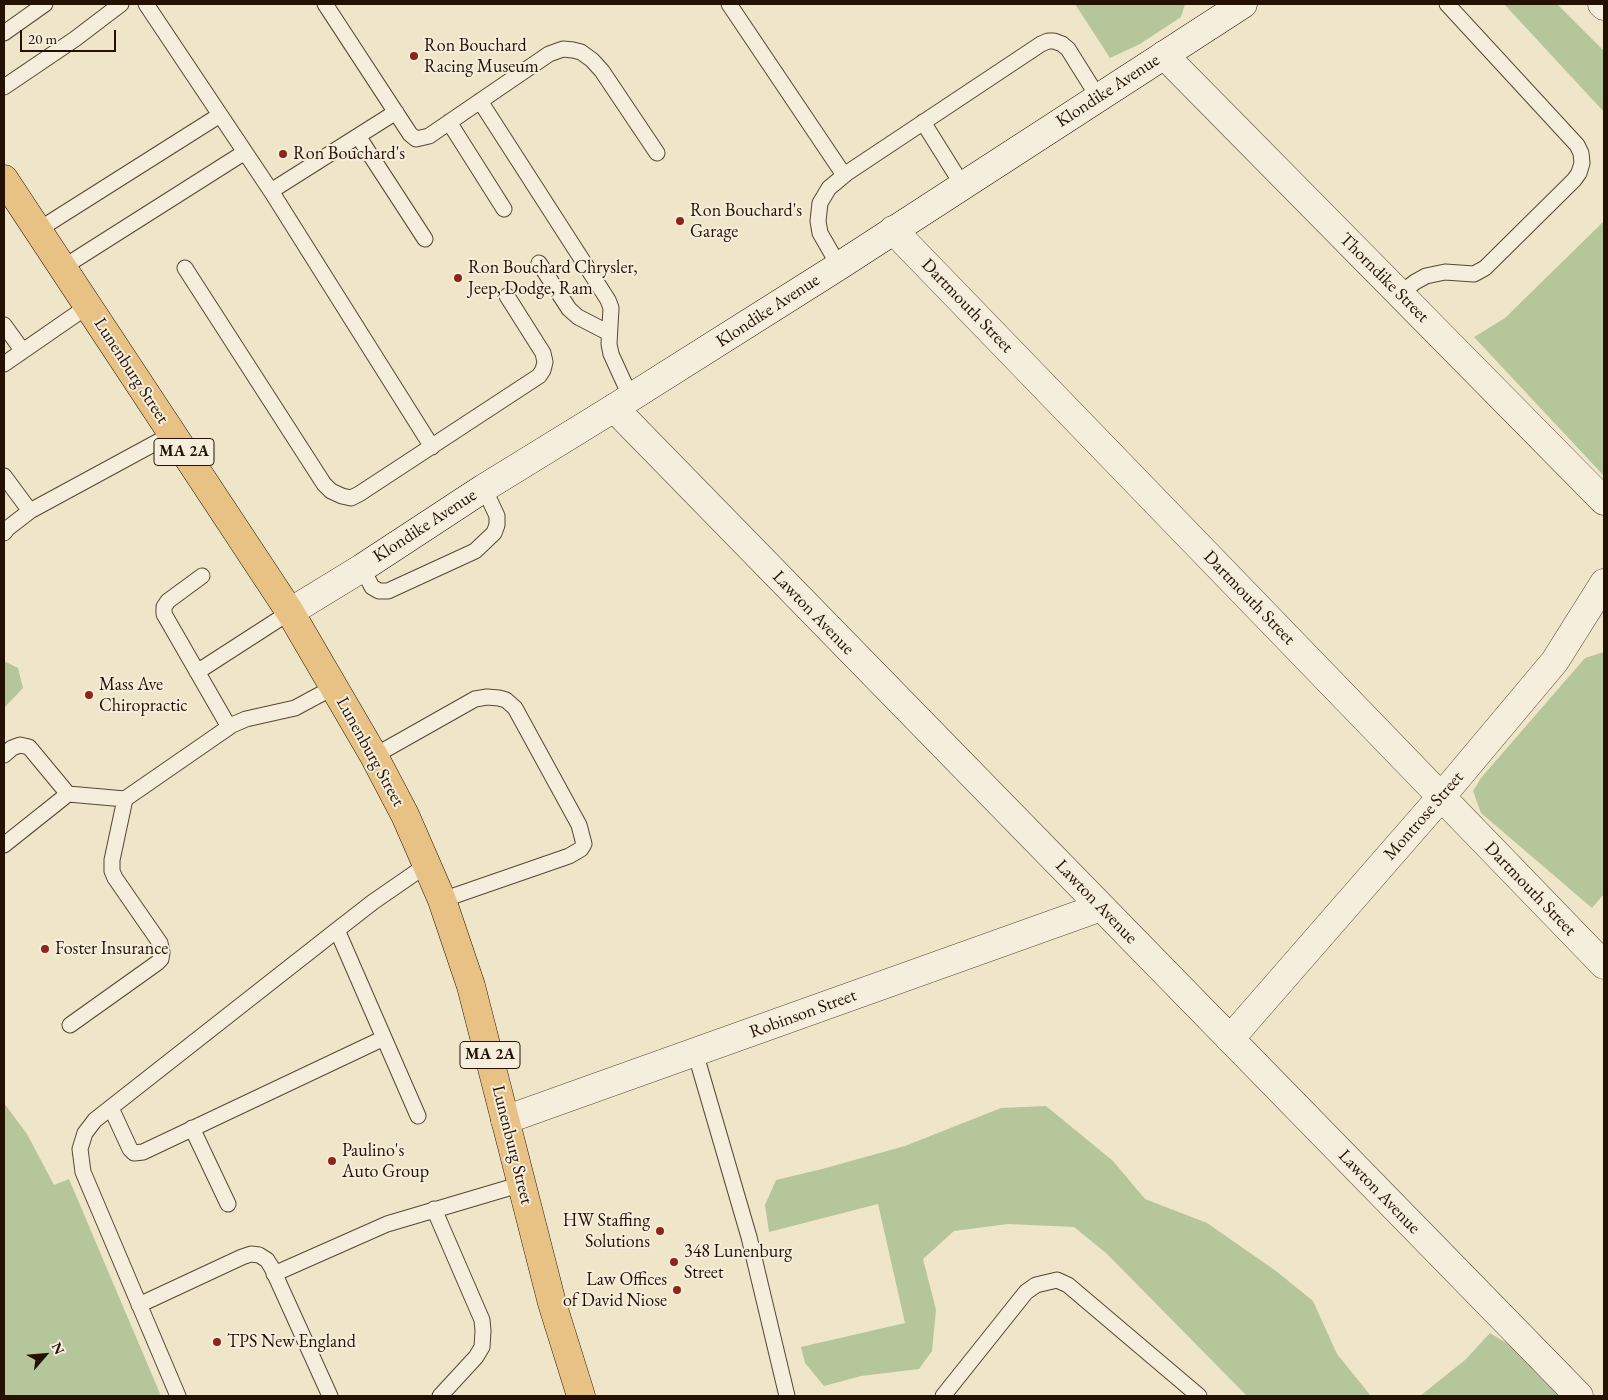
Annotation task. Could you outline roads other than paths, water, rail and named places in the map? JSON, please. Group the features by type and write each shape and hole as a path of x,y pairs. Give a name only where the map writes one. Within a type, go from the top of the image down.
{"main road":[{"name":"Lunenburg Street","path":"4,179 290,612 374,756 428,864 471,986 552,1303 581,1396"}],"street":[{"name":"Klondike Avenue","path":"290,612 839,266 1243,4"},
{"name":"Thorndike Street","path":"1164,55 1604,501"},
{"name":"Dartmouth Street","path":"894,230 1604,965"},
{"name":"Lawton Avenue","path":"623,403 1101,908 1579,1396"},
{"name":"Montrose Street","path":"1230,1040 1441,797 1555,661 1604,583"},
{"name":"Robinson Street","path":"505,1120 1101,908"}],"lane":[{"path":"4,33 45,4"},
{"path":"4,87 75,39 121,4"},
{"path":"146,4 245,152 432,447"},
{"path":"325,4 410,134 416,139 429,136 549,54 562,49 574,50 592,60 602,70 657,153"},
{"path":"729,4 844,175"},
{"path":"1400,294 1426,276 1445,272 1474,274 1485,268 1574,180 1579,174 1582,163 1581,153 1577,145 1447,4"},
{"path":"839,266 820,233 818,221 820,203 829,188 844,175 1041,44 1048,41 1062,44 1068,49 1098,98"},
{"path":"480,101 608,300 611,308 609,333 611,354 623,403"},
{"path":"270,191 396,112"},
{"path":"38,230 220,115"},
{"path":"449,122 504,209"},
{"path":"924,122 963,186"},
{"path":"358,136 425,240"},
{"path":"62,268 245,152"},
{"path":"538,262 569,309 578,317 609,333"},
{"path":"185,268 324,484 331,491 351,498 530,383 544,370 543,353 507,296"},
{"path":"4,364 88,306"},
{"path":"4,325 22,350"},
{"path":"4,533 30,511 172,434"},
{"path":"4,476 30,511"},
{"path":"362,568 372,587 378,592 388,592 475,551 494,533 497,525 497,516 484,488"},
{"path":"202,576 168,601 164,607 164,614 229,727"},
{"path":"197,672 290,612"},
{"path":"4,845 68,794 125,799 229,727 246,719 295,708 334,688"},
{"path":"374,756 475,699 487,697 506,700 515,708 579,825 584,844 582,848 568,856 442,900"},
{"path":"4,755 12,748 20,745 29,747 68,794"},
{"path":"70,1026 161,959 160,942 112,871 112,860 125,799"},
{"path":"178,1396 83,1172 80,1149 85,1133 95,1120 337,930 373,902 428,864"},
{"path":"337,930 418,1116"},
{"path":"111,1108 130,1149 134,1153 143,1152 384,1038"},
{"path":"695,1052 749,1237 787,1396"},
{"path":"192,1128 228,1204"},
{"path":"274,1274 387,1224 522,1184"},
{"path":"434,1209 482,1320 483,1331 482,1347 476,1357 440,1396"},
{"path":"139,1305 242,1257 251,1254 259,1255 267,1260 330,1396"},
{"path":"943,1396 1026,1292 1036,1284 1057,1280 1068,1285 1199,1396"}],"place":[{"name":"Ron Bouchard Racing Museum","path":"414,56"},
{"name":"Ron Bouchard's","path":"283,154"},
{"name":"Ron Bouchard's Garage","path":"680,221"},
{"name":"Ron Bouchard Chrysler, Jeep, Dodge, Ram","path":"458,278"},
{"name":"Mass Ave Chiropractic","path":"89,695"},
{"name":"Foster Insurance","path":"45,949"},
{"name":"Paulino's Auto Group","path":"332,1161"},
{"name":"HW Staffing Solutions","path":"660,1231"},
{"name":"348 Lunenburg Street","path":"674,1262"},
{"name":"Law Offices of David Niose","path":"677,1290"},
{"name":"TPS New England","path":"217,1342"}]}
